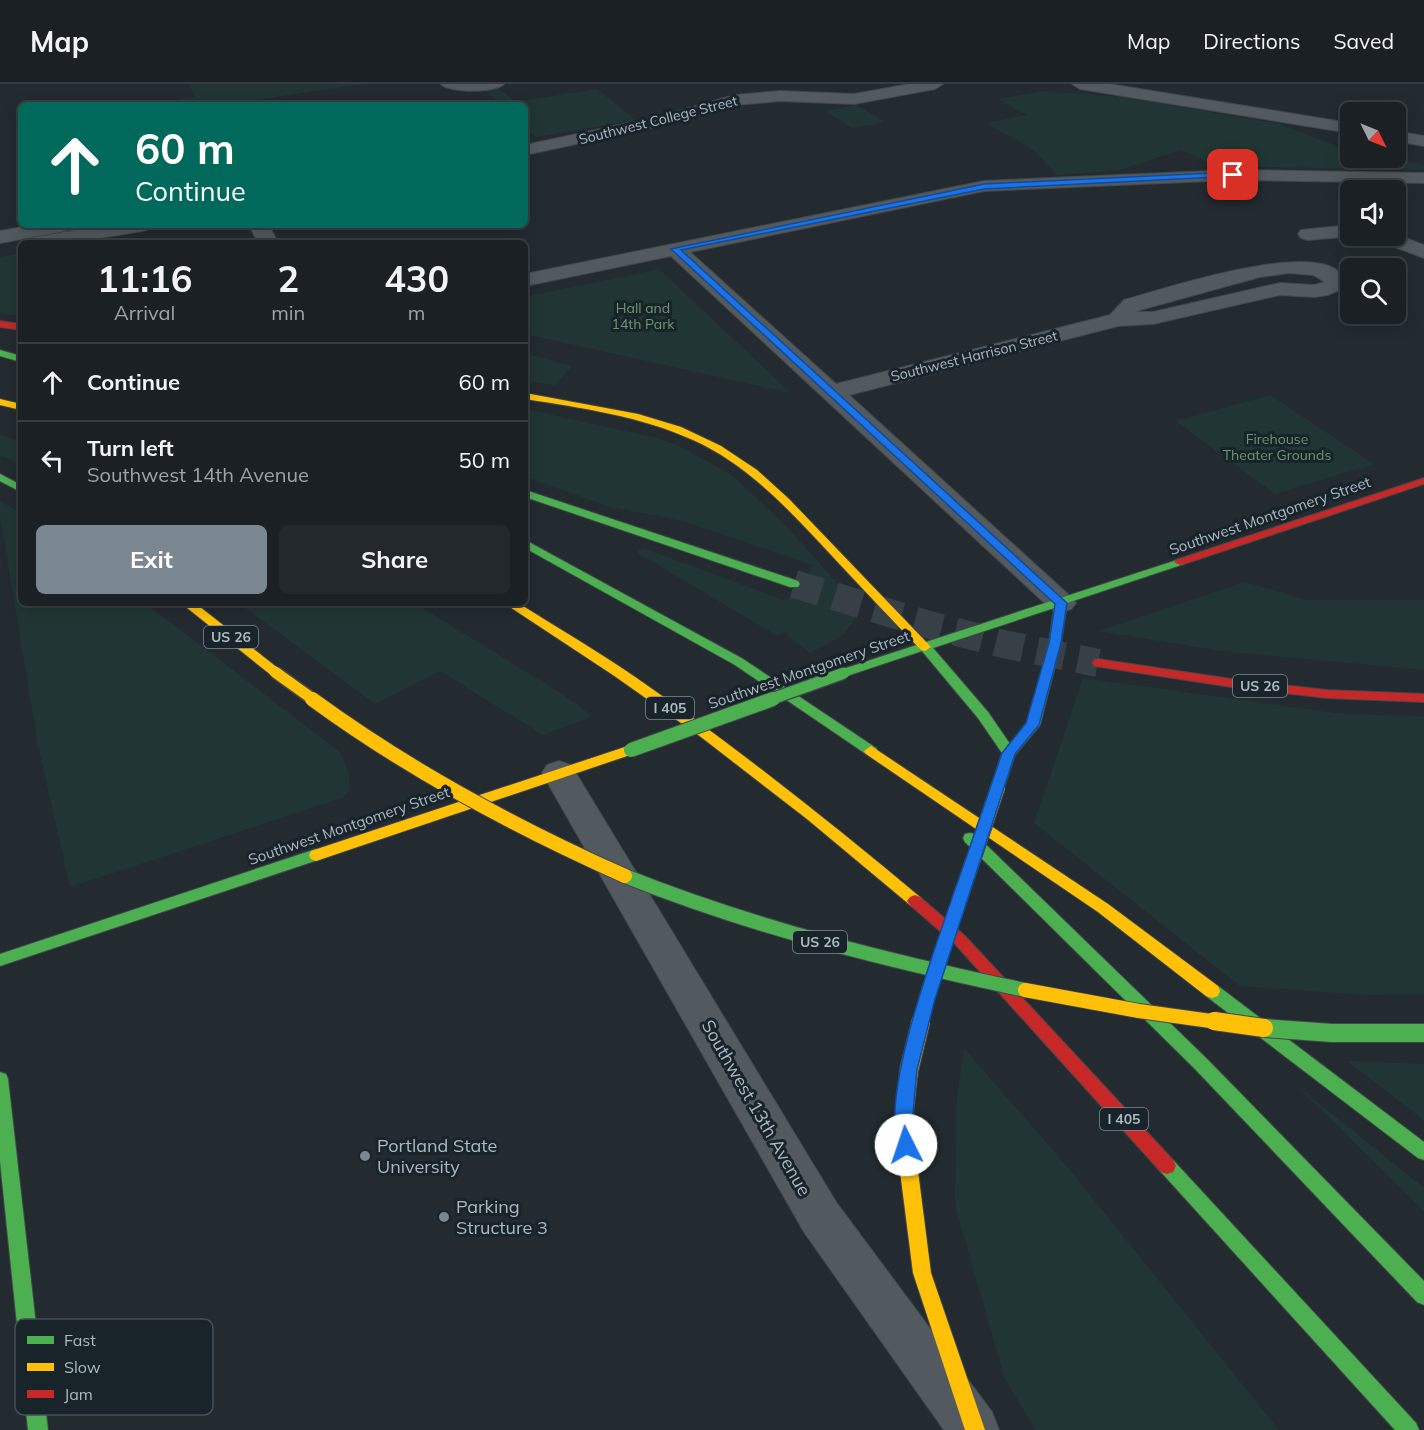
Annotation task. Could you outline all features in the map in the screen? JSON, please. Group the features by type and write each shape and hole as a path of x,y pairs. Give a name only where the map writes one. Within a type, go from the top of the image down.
{"main road":[{"path":"0,324 18,327"},
{"path":"0,353 18,357"},
{"path":"528,396 609,410 645,420 678,430 725,452 768,484 925,647 983,715 1009,753"},
{"path":"0,402 18,406"},
{"path":"0,477 18,487"},
{"name":"Southwest Montgomery Street","path":"0,960 631,750 844,673 1424,481"},
{"path":"528,494 794,584"},
{"path":"528,545 739,662 1103,908 1424,1152"},
{"path":"974,1430 922,1273 903,1124 909,1070 926,999 1009,753 1033,725 1055,643 1061,603"},
{"name":"US 26","path":"191,606 312,701 397,759 480,807 588,861 709,910 836,947 998,985 1117,1009 1332,1033 1424,1033"},
{"name":"I 405","path":"515,606 632,681 688,721 823,823 960,940 1409,1430"},
{"name":"US 26","path":"1098,663 1238,684 1327,693 1424,698"},
{"path":"909,778 1104,967 1247,1110 1424,1295"},
{"path":"0,1079 26,1319"},
{"path":"36,1415 38,1430"}],"street":[{"path":"449,84 472,86 496,84"},
{"name":"Southwest College Street","path":"528,149 660,121 735,100 780,96 860,98 935,84"},
{"path":"1080,84 1340,126"},
{"path":"1406,138 1424,141"},
{"path":"528,159 610,145"},
{"path":"528,279 984,186 1233,175 1424,178"},
{"path":"0,237 51,228"},
{"path":"54,240 124,228"},
{"path":"1308,234 1340,232"},
{"path":"1406,244 1424,252"},
{"path":"0,249 18,246"},
{"path":"675,249 1061,603"},
{"name":"Southwest Harrison Street","path":"830,393 1118,320 1152,318 1280,289 1328,289 1335,285 1335,280 1320,270 1305,268 1289,267 1258,271 1132,305 1118,320"},
{"name":"Southwest 13th Avenue","path":"559,773 820,1217 974,1430"}],"green space":[{"path":"189,84 363,84 242,102 160,102 196,97"},
{"path":"500,89 516,102 499,102 486,91"},
{"path":"597,89 636,120 536,137 528,130 528,102 516,102"},
{"path":"1044,91 1122,97 1279,124 1340,147 1340,168 1406,168 1406,162 1424,165 1424,170 1216,166 1181,150 1116,171 1057,175 1032,149 986,123 1027,115 998,99"},
{"path":"856,105 885,122 852,128 824,111"},
{"path":"18,254 18,316 0,313 0,257"},
{"name":"Hall and 14th Park","path":"659,269 791,393 528,335 528,296"},
{"path":"528,354 572,366 555,385 528,381"},
{"name":"Firehouse Theater Grounds","path":"1270,395 1374,464 1275,494 1176,421"},
{"path":"528,410 653,437 677,445 732,475 787,527 847,594 855,608 855,619 843,635 810,653 786,632 776,635 637,552 643,548 786,601 813,565 682,521 611,507 528,478"},
{"path":"0,435 18,440 18,464 0,455"},
{"path":"0,501 18,511 18,606 149,606 340,752 348,771 350,790 342,798 70,887 39,750 0,516"},
{"path":"1245,582 1308,600 1424,600 1424,670 1221,651 1099,631"},
{"path":"243,606 419,606 564,695 592,716 543,735 440,671 375,704"},
{"path":"1083,678 1335,713 1424,717 1424,994 1369,995 1240,986 1034,823"},
{"path":"964,1048 1070,1170 1279,1430 1036,1430 1005,1379 955,1205 956,1106"},
{"path":"1347,1061 1424,1064 1424,1120"},
{"path":"1295,1084 1424,1188 1424,1211"}],"tunnel":[{"path":"794,584 926,624 1003,644 1098,663"}],"traffic: fast":[{"path":"0,353 18,358"},
{"path":"0,477 18,487"},
{"path":"528,494 794,584"},
{"path":"528,545 739,662 871,751"},
{"path":"844,673 1180,562"},
{"path":"1009,753 1033,725 1055,643 1061,603"},
{"path":"925,647 983,715 1009,753 998,787"},
{"path":"631,750 844,673"},
{"path":"970,838 1200,1063 1424,1295"},
{"path":"0,960 316,855"},
{"path":"625,876 722,913 772,928 923,968 1025,990"},
{"path":"1212,991 1424,1152"},
{"path":"1264,1028 1332,1033 1424,1033"},
{"path":"0,1079 26,1319"},
{"path":"1167,1166 1409,1430"},
{"path":"36,1415 38,1430"}],"traffic: slow":[{"path":"528,396 591,407 656,422 698,438 736,459 785,501 925,647"},
{"path":"0,402 18,406"},
{"path":"191,606 275,672"},
{"path":"515,606 618,672 706,734 812,816 915,901"},
{"path":"275,672 358,731 444,784 532,833 625,876"},
{"path":"316,855 631,750"},
{"path":"871,751 1103,908 1212,991"},
{"path":"903,1124 909,1070 926,999 998,787"},
{"path":"1025,990 1139,1011 1264,1028"},
{"path":"903,1124 922,1273 975,1430"}],"traffic: jam":[{"path":"0,324 18,327"},
{"path":"1180,562 1424,481"},
{"path":"1098,663 1238,684 1327,694 1424,698"},
{"path":"915,901 960,940 1167,1166"}],"place":[{"name":"Portland State University","path":"365,1156"},
{"name":"Parking Structure 3","path":"444,1217"}],"route":[{"path":"906,1145 903,1124 909,1070 926,999 1009,753 1033,725 1055,643 1061,603 675,249 984,186 1233,175"}]}
